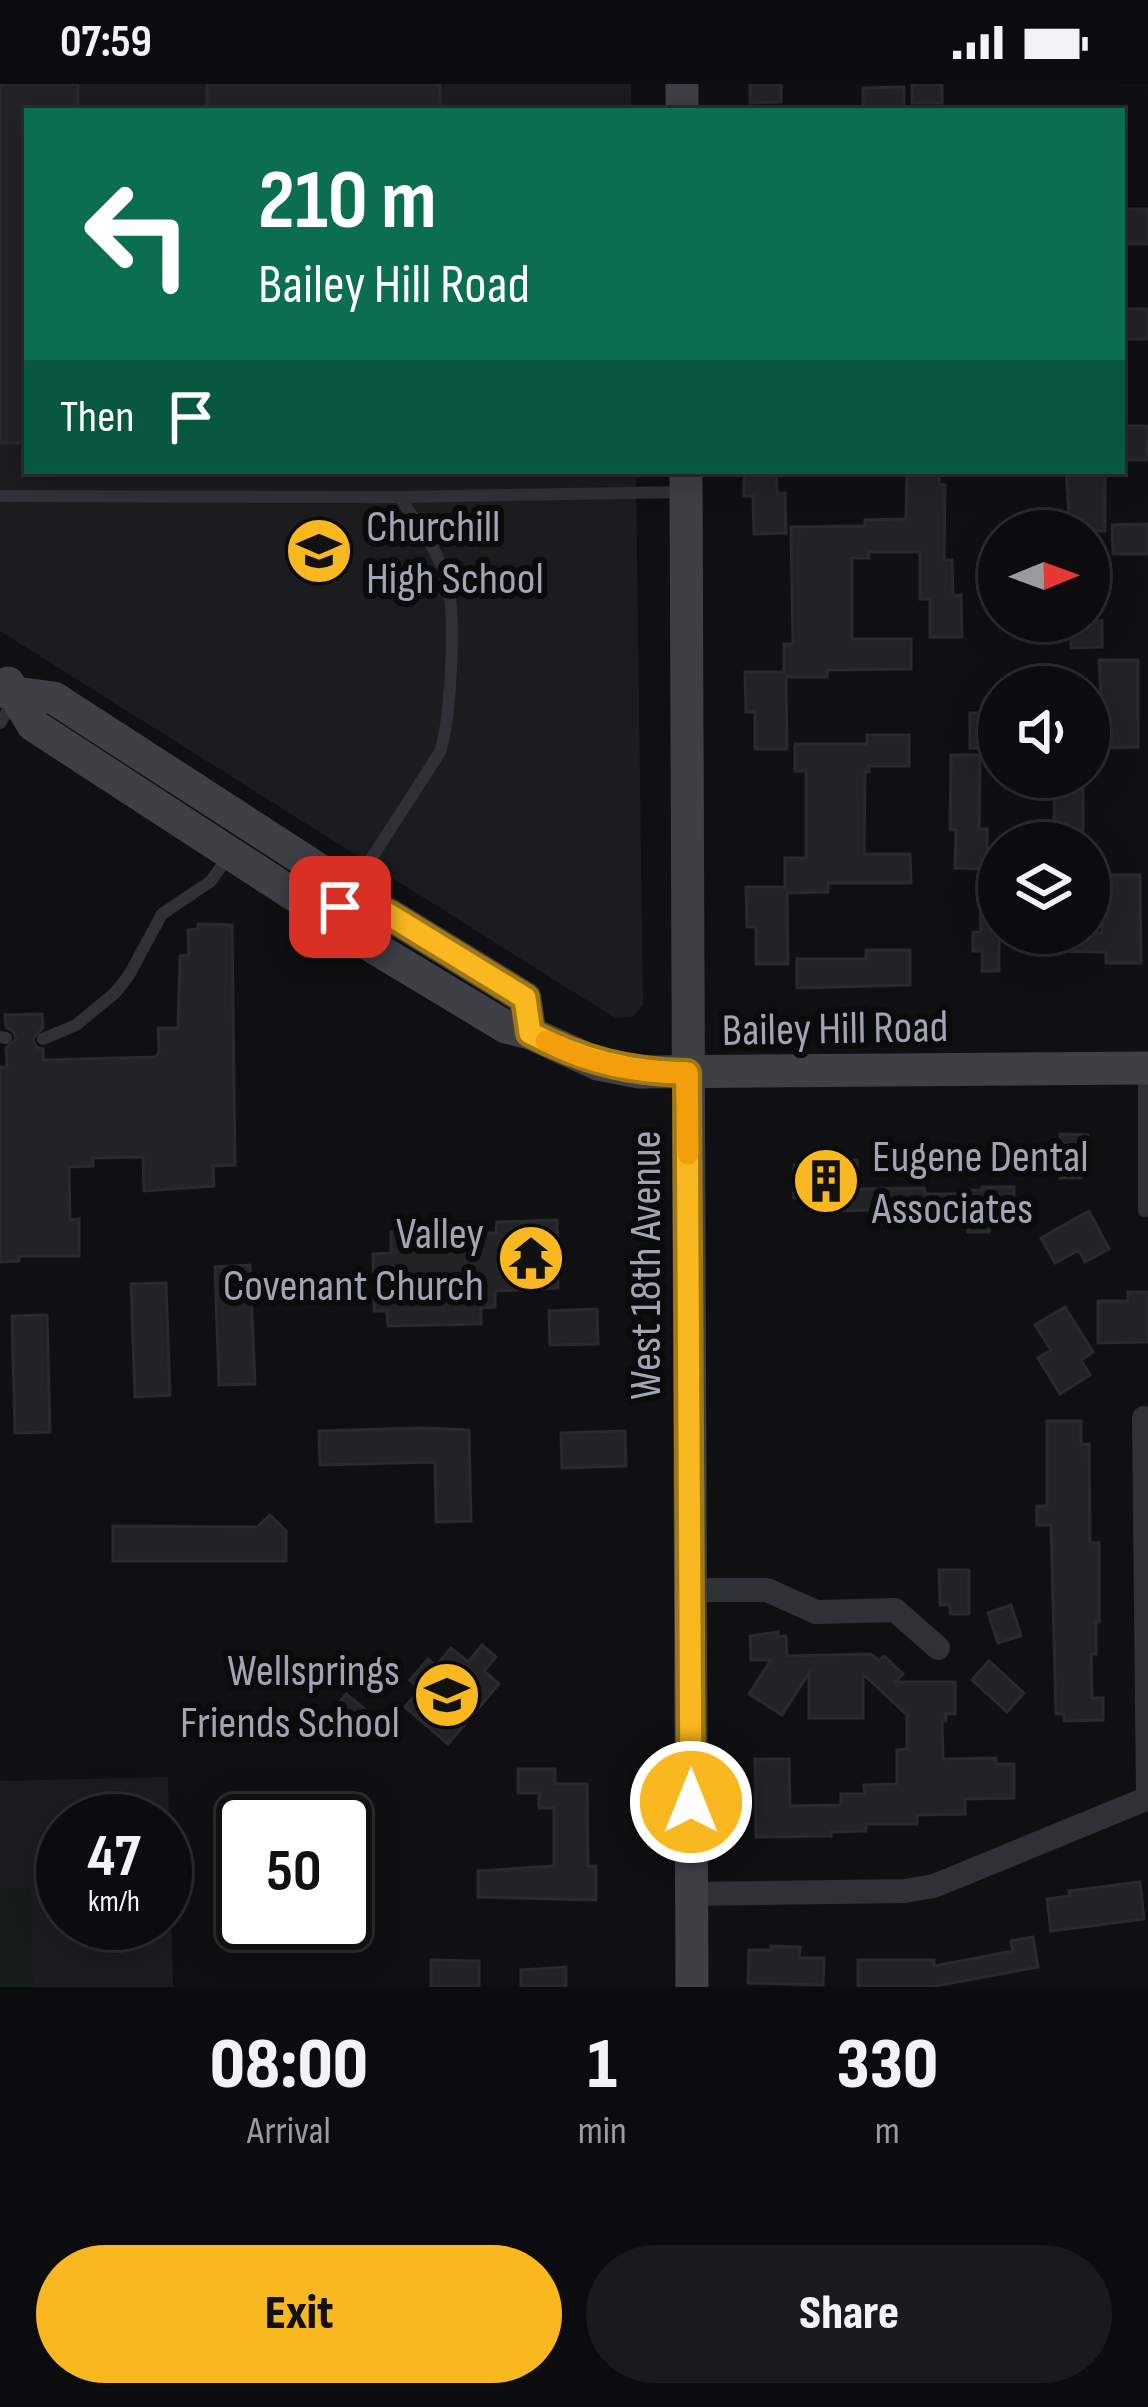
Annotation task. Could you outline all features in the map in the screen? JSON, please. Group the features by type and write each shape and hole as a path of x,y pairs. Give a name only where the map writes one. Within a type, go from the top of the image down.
{"main road":[{"name":"West 18th Avenue","path":"686,481 692,1987"},
{"name":"Bailey Hill Road","path":"4,695 54,698 318,869 340,907"},
{"name":"Bailey Hill Road","path":"4,695 33,725 302,900 388,914 525,998 530,1033 598,1064 639,1072 687,1073 1146,1068"}],"street":[{"path":"692,1894 904,1891 934,1886 1148,1798 1144,1418"},
{"path":"690,1590 767,1590 816,1612 895,1610 938,1648"}],"lane":[{"path":"0,496 481,496 686,481"},
{"path":"340,907 440,752 448,728 449,588 400,497"},
{"path":"43,1039 76,1025 115,993 162,914 211,881 230,853"},
{"path":"1144,1211 1146,1068"}],"shaded area":[{"name":"Churchill High School","path":"0,84 631,84 631,108 24,108 24,474 636,474 643,1005 633,1017 615,1018 0,631"},
{"path":"168,1777 168,1794 36,1794 36,1950 172,1950 173,1987 0,1987 0,1781"},
{"path":"0,1888 30,1888 33,1987 0,1987"}],"building":[{"path":"0,84 78,84 78,108 24,108 24,443 0,443"},
{"path":"207,84 440,84 440,108 207,108"},
{"path":"750,84 781,84 781,102 750,103"},
{"path":"912,84 942,84 942,103 912,103"},
{"path":"904,87 904,108 863,108 863,88"},
{"path":"1125,209 1148,209 1148,244 1125,244"},
{"path":"1125,309 1148,309 1148,339 1125,339"},
{"path":"1125,426 1148,426 1146,460 1125,460"},
{"path":"744,474 776,474 777,493 785,493 786,533 754,534 753,496 744,496"},
{"path":"907,474 940,474 939,484 945,485 944,560 952,560 953,596 961,595 962,637 930,637 930,599 920,599 920,552 869,552 869,558 852,558 852,639 911,639 911,669 827,670 827,677 786,677 787,749 755,749 755,712 746,712 745,672 784,672 784,644 793,644 791,527 865,526 865,520 906,519"},
{"path":"1066,474 1105,474 1105,510 1069,510"},
{"path":"1148,524 1148,554 1113,554 1112,525"},
{"path":"1071,642 1102,642 1102,647 1071,648"},
{"path":"1099,660 1138,660 1138,747 1110,748 1110,666 1099,666"},
{"path":"970,713 978,713 978,748 970,748"},
{"path":"867,735 909,735 909,766 869,766 865,772 864,854 910,854 911,883 828,883 828,892 787,893 788,964 756,964 756,927 747,927 746,887 785,887 785,858 806,858 806,771 795,771 795,744 867,744"},
{"path":"951,755 978,755 978,869 955,868 956,830 950,830"},
{"path":"1054,798 1083,798 1083,822 1054,822"},
{"path":"1110,875 1140,875 1141,963 1106,963"},
{"path":"198,924 232,925 235,1165 213,1166 214,1186 144,1191 143,1157 93,1158 93,1166 69,1167 70,1220 79,1219 79,1256 19,1256 19,1261 0,1262 0,1067 7,1067 6,1048 16,1039 6,1027 5,1015 42,1014 43,1028 33,1039 43,1049 43,1060 155,1057 158,1028 178,1028 180,956 189,955 188,930 198,929"},
{"path":"973,932 978,932 978,951 973,951"},
{"path":"866,950 910,950 910,985 797,988 797,959 866,959"},
{"path":"982,954 999,954 999,971 982,971"},
{"path":"1060,1134 1088,1135 1081,1178 1060,1178"},
{"path":"805,1160 857,1160 858,1189 924,1188 925,1194 964,1194 964,1190 982,1187 1014,1187 1014,1224 989,1224 989,1232 968,1232 968,1224 879,1224 879,1210 830,1211 830,1202 794,1198 794,1165 805,1165"},
{"path":"1089,1211 1109,1249 1085,1262 1079,1250 1055,1263 1041,1238"},
{"path":"557,1220 558,1288 495,1291 495,1307 481,1308 481,1324 388,1326 387,1311 374,1311 373,1254 391,1253 391,1232 460,1229 461,1233 496,1233 497,1222"},
{"path":"250,1265 255,1384 219,1385 215,1267"},
{"path":"166,1283 170,1395 135,1397 131,1284"},
{"path":"1128,1292 1148,1292 1148,1342 1098,1343 1098,1301 1128,1301"},
{"path":"1065,1307 1093,1352 1081,1360 1090,1375 1060,1394 1038,1358 1051,1350 1035,1325"},
{"path":"597,1309 598,1344 550,1345 549,1311"},
{"path":"47,1315 50,1432 15,1433 12,1316"},
{"path":"1047,1421 1081,1421 1081,1445 1089,1444 1090,1543 1099,1543 1092,1698 1103,1698 1103,1720 1064,1721 1064,1714 1056,1714 1051,1525 1037,1525 1037,1506 1047,1506"},
{"path":"469,1430 471,1521 436,1522 435,1462 320,1465 319,1431"},
{"path":"625,1431 626,1466 562,1468 561,1433"},
{"path":"270,1515 286,1531 286,1561 113,1561 113,1526 257,1527"},
{"path":"939,1570 969,1570 969,1614 950,1614 950,1605 940,1605"},
{"path":"1011,1605 1021,1636 998,1643 988,1613"},
{"path":"778,1632 778,1637 786,1636 787,1656 871,1654 879,1661 884,1656 903,1674 895,1682 955,1682 955,1714 946,1714 942,1721 943,1759 996,1758 996,1764 1014,1764 1014,1798 965,1799 965,1814 917,1815 917,1824 866,1824 866,1831 831,1832 831,1836 756,1837 755,1759 789,1759 790,1806 841,1805 841,1794 865,1794 864,1785 897,1784 897,1750 907,1749 907,1715 863,1674 863,1718 809,1718 809,1673 782,1715 749,1694 771,1660 751,1660 750,1636"},
{"path":"482,1645 496,1657 484,1671 499,1684 448,1744 405,1707 420,1689 410,1680 428,1659 436,1666 451,1648 468,1662"},
{"path":"989,1661 1024,1693 1007,1712 972,1680"},
{"path":"346,1694 376,1718 358,1741 328,1717"},
{"path":"518,1769 555,1769 555,1784 587,1784 588,1866 596,1866 596,1900 478,1897 478,1871 554,1866 554,1808 539,1808 539,1793 518,1793"},
{"path":"1140,1882 1144,1919 1051,1931 1047,1899 1070,1896 1069,1891"},
{"path":"1033,1937 1038,1967 930,1987 858,1987 858,1960 934,1960 934,1966 1013,1951 1011,1941"},
{"path":"771,1946 800,1947 799,1958 824,1958 823,1985 748,1983 749,1950 771,1950"},
{"path":"431,1960 479,1961 479,1987 431,1987"},
{"path":"566,1967 566,1987 521,1987 521,1970"}],"slow traffic":[{"path":"546,1041 598,1064 639,1072 687,1073 688,1154"}],"place":[{"name":"Churchill High School","path":"319,551"},
{"name":"Eugene Dental Associates","path":"826,1181"},
{"name":"Valley Covenant Church","path":"531,1258"},
{"name":"Wellsprings Friends School","path":"447,1695"}],"route":[{"path":"340,907 388,914 525,998 530,1033 566,1052 639,1072 687,1073 691,1802"}]}
